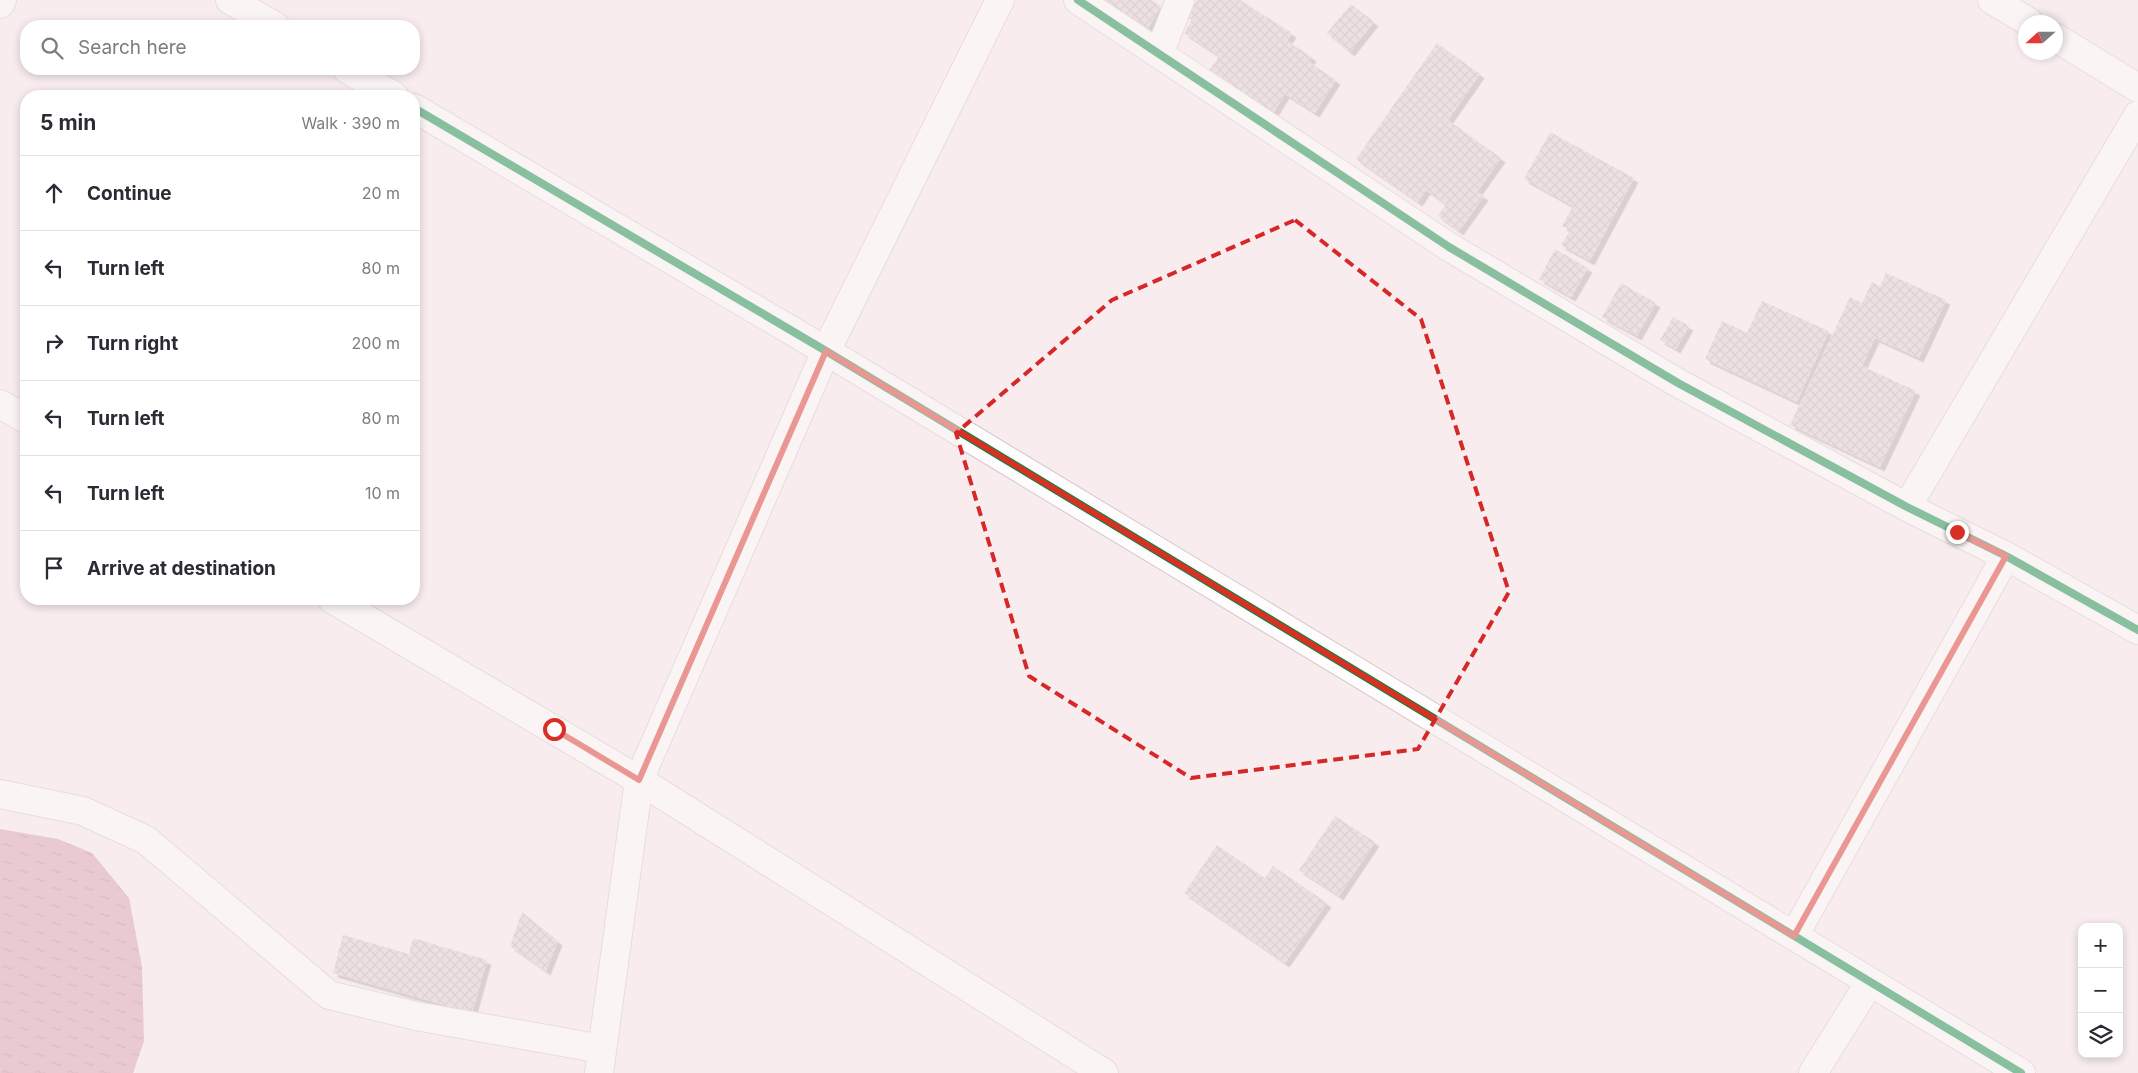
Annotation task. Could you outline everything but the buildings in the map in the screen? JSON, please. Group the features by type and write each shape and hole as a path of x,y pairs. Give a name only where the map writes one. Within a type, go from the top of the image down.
{"street":[{"path":"0,4 2,0"},
{"path":"230,0 265,20"},
{"path":"0,794 83,811 146,840 329,994 600,1061 639,780 826,351 1000,0"},
{"path":"1078,0 1449,247 1678,383 1907,507 2006,556 2138,630"},
{"path":"1159,54 1180,0"},
{"path":"1992,0 2018,15"},
{"path":"2063,42 2138,88"},
{"path":"357,75 384,90"},
{"path":"420,112 826,351 2021,1073"},
{"path":"1907,507 2138,115"},
{"path":"0,404 20,416"},
{"path":"1794,936 2006,556"},
{"path":"342,605 639,780 1104,1073"},
{"path":"1814,1072 1870,982"}],"highlighted area":[{"path":"1295,220 1421,319 1509,592 1418,749 1191,778 1029,676 956,433 1112,300"}],"water":[{"path":"0,829 58,839 92,853 129,898 142,967 144,1041 133,1073 0,1073"}],"cycle path":[{"path":"1078,0 1449,247 1678,383 1907,507 2006,556 2138,630"},
{"path":"420,112 826,351 2021,1073"}],"route":[{"path":"554,729 639,780 826,351 1794,936 2006,556 1957,532"}]}
